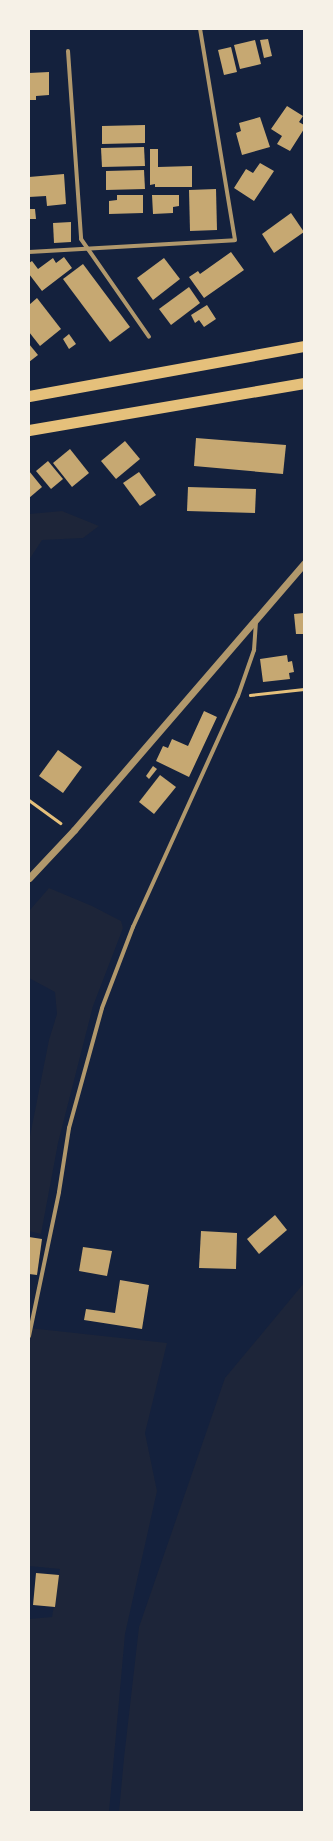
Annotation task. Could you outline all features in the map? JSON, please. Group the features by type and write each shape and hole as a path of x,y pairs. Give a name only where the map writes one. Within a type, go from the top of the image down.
{"highway":[{"path":"29,396 304,346"},
{"path":"29,430 304,383"}],"street":[{"path":"29,252 235,240 200,29"},
{"path":"68,51 81,239 149,337"},
{"path":"29,878 74,830 256,622 304,564"},
{"path":"29,1336 59,1192 69,1128 102,1008 132,927 238,696 254,650 256,622"}],"path":[{"path":"238,696 304,689"},
{"path":"29,800 74,830"}],"shaded area":[{"path":"62,511 99,526 83,538 42,540 29,560 29,514"},
{"path":"49,888 92,906 121,921 123,928 93,1006 58,1143 41,1234 29,1231 29,1141 49,1040 57,1014 55,992 29,978 29,911"},
{"path":"304,1283 304,1812 119,1812 139,1627 225,1378"},
{"path":"29,1328 167,1343 145,1433 157,1491 125,1634 109,1812 29,1812 29,1619 52,1617 60,1569 29,1566"}],"building":[{"path":"268,39 272,56 264,58 260,40"},
{"path":"255,40 261,64 240,69 234,45"},
{"path":"231,47 237,72 224,75 218,50"},
{"path":"49,72 49,95 36,96 36,100 29,100 29,73"},
{"path":"287,106 303,116 299,122 304,125 304,129 290,151 277,144 282,136 271,129"},
{"path":"260,117 270,147 242,155 236,133 241,131 239,123"},
{"path":"145,125 145,143 102,144 102,126"},
{"path":"144,147 145,166 102,167 101,148"},
{"path":"150,149 158,149 158,167 192,166 192,187 155,187 155,184 150,185"},
{"path":"260,163 274,171 254,201 234,188 246,169 253,173"},
{"path":"144,170 145,189 106,190 106,171"},
{"path":"64,174 66,204 47,206 46,196 29,197 29,177"},
{"path":"216,189 217,230 190,231 189,190"},
{"path":"117,195 143,195 143,213 109,214 109,201 117,200"},
{"path":"152,195 179,195 179,206 173,207 173,213 153,214"},
{"path":"29,209 35,209 36,219 29,219"},
{"path":"291,213 304,232 274,253 262,234"},
{"path":"71,222 71,242 54,243 53,223"},
{"path":"231,252 244,270 204,298 189,277 198,271 200,274"},
{"path":"64,257 72,268 42,291 29,274 29,263 32,261 38,269 53,258 56,263"},
{"path":"164,258 180,279 153,300 137,278"},
{"path":"83,264 130,327 110,342 63,279"},
{"path":"189,287 200,303 171,325 159,309"},
{"path":"37,298 61,329 40,346 29,332 29,305"},
{"path":"207,305 216,319 204,327 199,320 195,323 191,315"},
{"path":"69,334 76,344 69,349 63,339"},
{"path":"29,344 38,355 29,362"},
{"path":"196,438 286,445 283,474 194,466"},
{"path":"125,441 140,459 116,479 101,461"},
{"path":"70,449 89,473 72,487 53,463"},
{"path":"48,461 63,479 51,489 36,471"},
{"path":"29,471 42,487 29,498"},
{"path":"139,472 156,495 140,506 123,483"},
{"path":"188,487 256,489 255,513 187,511"},
{"path":"304,613 304,634 296,634 294,614"},
{"path":"287,655 288,662 292,661 294,672 289,673 290,679 263,682 260,659"},
{"path":"204,711 217,717 189,777 156,761 163,746 168,748 172,739 188,746"},
{"path":"58,750 82,767 63,793 39,776"},
{"path":"153,766 157,769 149,779 146,776"},
{"path":"160,775 176,787 154,814 139,802"},
{"path":"275,1215 287,1230 259,1254 247,1239"},
{"path":"201,1231 237,1233 236,1269 199,1268"},
{"path":"29,1237 42,1239 37,1275 29,1274"},
{"path":"83,1247 112,1251 107,1276 79,1271"},
{"path":"120,1280 149,1285 142,1329 84,1320 86,1309 115,1313"},
{"path":"36,1573 59,1575 55,1607 33,1605"}]}
